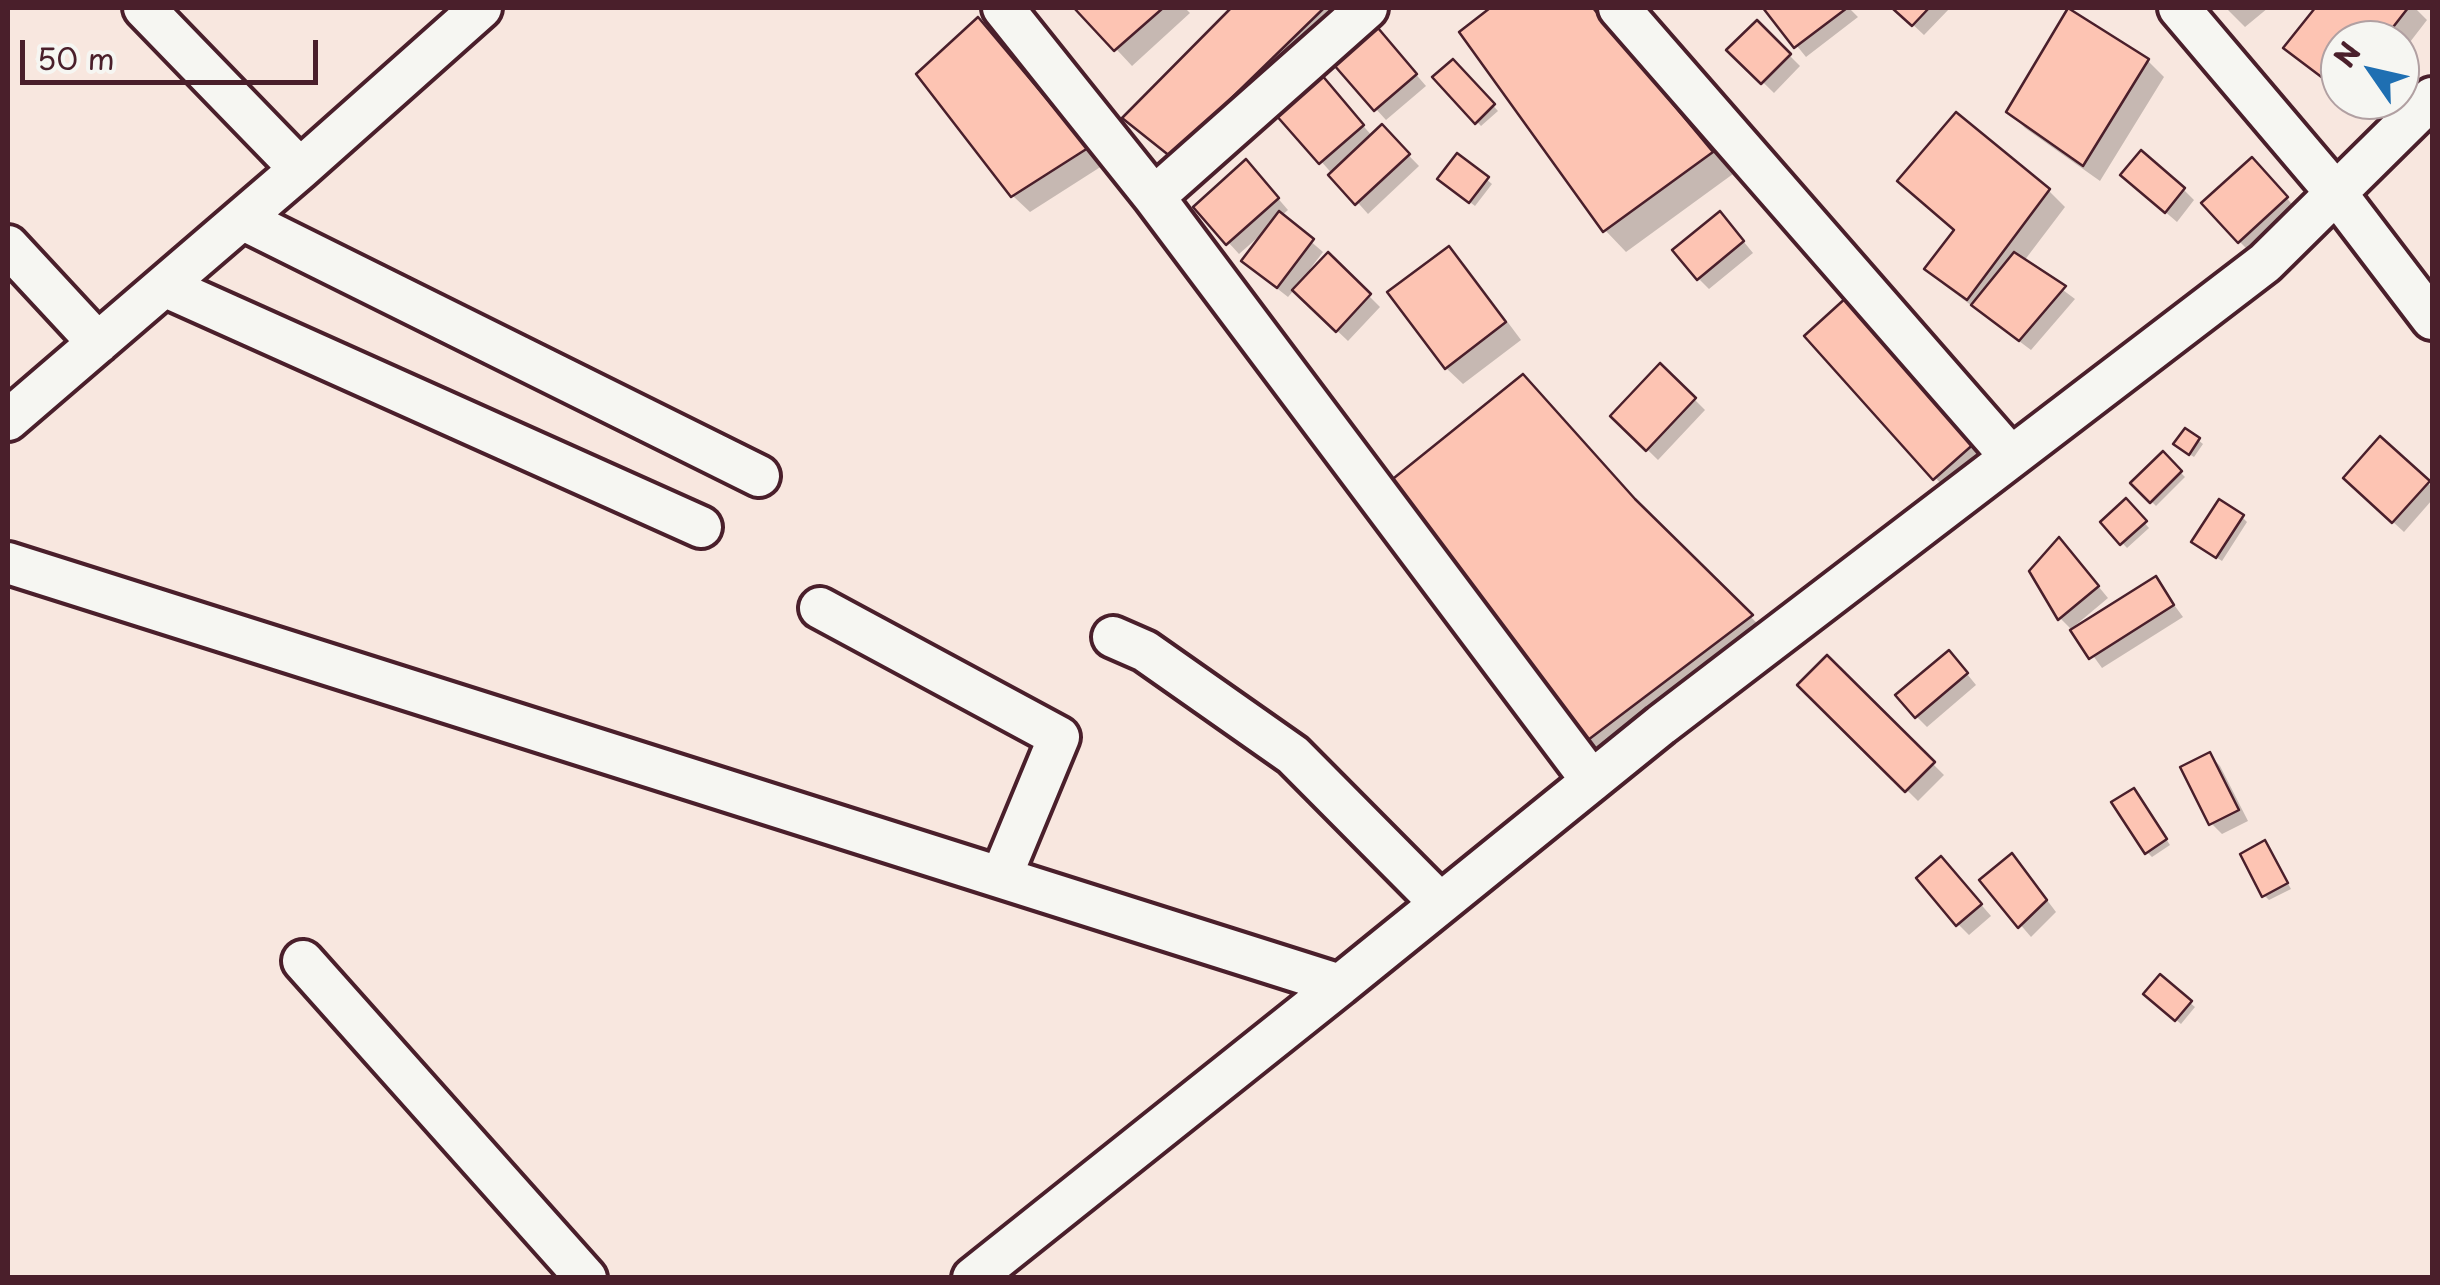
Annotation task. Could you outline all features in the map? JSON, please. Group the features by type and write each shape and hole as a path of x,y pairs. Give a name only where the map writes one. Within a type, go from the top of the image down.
{"street":[{"path":"144,8 300,169"},
{"path":"8,420 300,169 439,21 481,8"},
{"path":"1003,8 1154,197 1592,781"},
{"path":"1154,197 1367,8"},
{"path":"1619,8 2011,456"},
{"path":"2179,8 2336,193 2432,319"},
{"path":"973,1278 1592,781 2265,263 2432,98"},
{"path":"242,219 759,476"},
{"path":"8,246 98,343"},
{"path":"164,286 700,527"},
{"path":"8,563 1340,984"},
{"path":"820,608 1059,737 1001,878"},
{"path":"1113,638 1145,651 1294,756 1440,903"},
{"path":"303,960 586,1278"}],"building":[{"path":"1074,8 1163,8 1114,51"},
{"path":"1231,8 1324,8 1171,157 1122,118"},
{"path":"1490,8 1593,8 1713,152 1603,232 1459,32"},
{"path":"1763,8 1847,8 1794,48"},
{"path":"1892,8 1929,8 1912,26"},
{"path":"2068,8 2149,59 2083,166 2006,112"},
{"path":"2315,8 2408,8 2399,20 2320,20 2320,76 2283,48"},
{"path":"978,17 1088,148 1011,197 916,74"},
{"path":"1757,20 1791,54 1761,84 1726,50"},
{"path":"1378,28 1417,74 1374,111 1334,65"},
{"path":"1453,59 1495,104 1475,124 1432,77"},
{"path":"1321,74 1364,125 1319,164 1275,114"},
{"path":"1956,112 2050,189 1967,300 1924,269 1954,230 1897,181"},
{"path":"1382,124 1410,154 1355,205 1328,175"},
{"path":"2141,150 2185,188 2165,213 2120,175"},
{"path":"1457,153 1489,177 1469,203 1437,179"},
{"path":"2252,157 2288,197 2238,243 2201,203"},
{"path":"1246,159 1279,198 1226,245 1193,207"},
{"path":"1279,211 1314,239 1277,288 1241,261"},
{"path":"1720,211 1744,241 1697,280 1672,250"},
{"path":"1449,246 1506,322 1445,369 1387,292"},
{"path":"1328,252 1371,294 1336,332 1292,290"},
{"path":"2014,252 2066,286 2019,341 1971,305"},
{"path":"1848,296 1977,441 1933,480 1804,336"},
{"path":"1660,363 1696,398 1646,451 1610,416"},
{"path":"1523,374 1635,499 1753,615 1584,743 1389,482"},
{"path":"2185,428 2200,438 2189,455 2173,444"},
{"path":"2380,436 2430,481 2392,523 2343,478"},
{"path":"2163,451 2182,471 2150,503 2130,483"},
{"path":"2126,498 2147,521 2120,545 2100,522"},
{"path":"2219,499 2244,515 2216,558 2191,542"},
{"path":"2059,537 2099,586 2058,620 2029,571"},
{"path":"2156,576 2174,605 2089,659 2070,630"},
{"path":"1949,650 1968,673 1915,718 1895,695"},
{"path":"1827,655 1935,762 1905,792 1797,685"},
{"path":"2210,752 2239,810 2209,825 2180,767"},
{"path":"2134,788 2167,839 2145,854 2111,802"},
{"path":"2265,840 2288,883 2262,897 2240,854"},
{"path":"2012,853 2047,900 2018,928 1979,880"},
{"path":"1941,856 1982,904 1956,926 1916,878"},
{"path":"2160,974 2192,1001 2175,1021 2143,994"}]}
